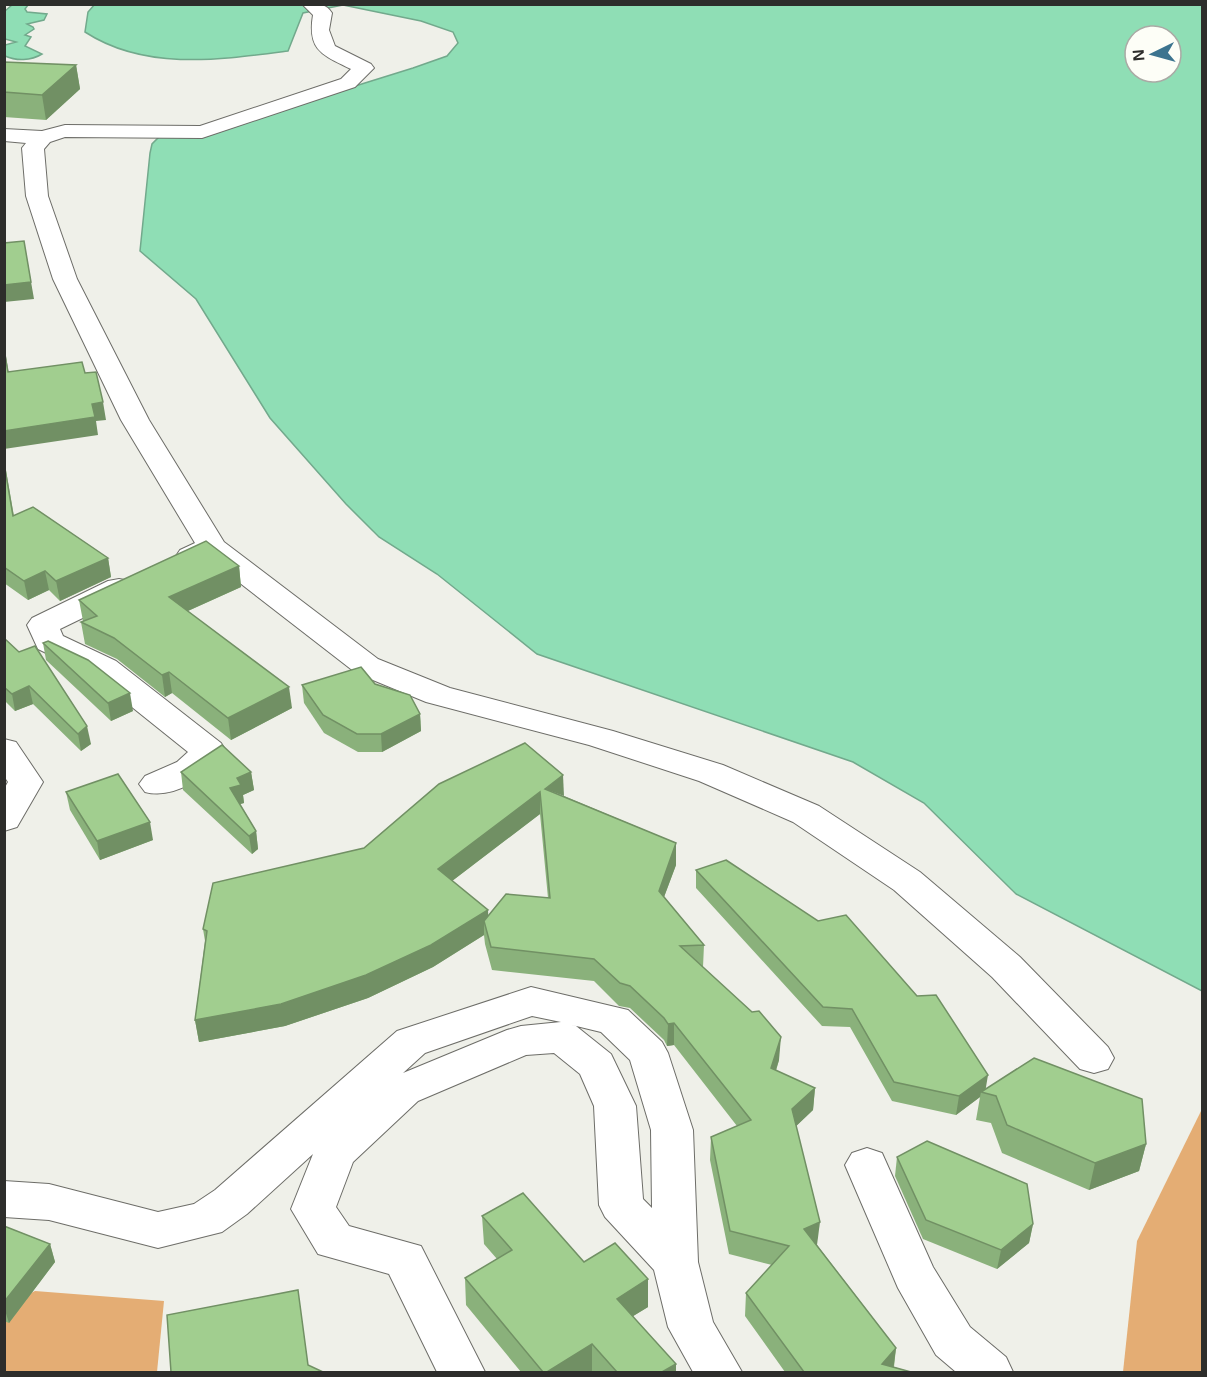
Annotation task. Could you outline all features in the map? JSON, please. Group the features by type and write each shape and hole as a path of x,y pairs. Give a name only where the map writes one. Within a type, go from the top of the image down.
{"street":[{"path":"4,135 42,137 65,130 202,132 348,83 364,68 327,49 320,30 317,9"},
{"path":"42,137 33,148 37,196 66,279 135,420 212,547 367,666 438,694 602,738 711,773 806,814 907,881 1006,967 1094,1058"},
{"path":"171,565 212,547"},
{"path":"140,579 43,625 49,642 104,668 209,751 189,770 158,784"},
{"path":"4,750 26,782 4,819"},
{"path":"4,1199 49,1202 158,1230 206,1219 231,1202 411,1042 531,1001 614,1020 648,1053 672,1130 675,1262 691,1327 718,1372"},
{"path":"461,1372 405,1259 334,1241 313,1209 335,1153 403,1090 521,1041 562,1037 597,1065 615,1106 621,1205 675,1262"},
{"path":"867,1165 914,1275 953,1341 989,1372"}],"shaded area":[{"path":"95,4 1202,5 1202,991 1016,894 924,803 853,762 537,654 437,574 379,537 346,504 270,418 196,299 140,251 150,153 152,144 159,137 304,102 447,56 458,43 453,32 421,21 343,5 303,13 288,51 183,60 132,53 85,32 88,12"},
{"path":"12,5 28,5 25,9 27,12 47,14 44,20 27,24 34,29 25,35 31,37 25,46 42,54 24,60 5,56 5,45 16,42 5,39 5,11"},
{"path":"1202,1109 1202,1372 1123,1372 1137,1241"},
{"path":"35,1291 164,1301 157,1372 5,1372 5,1306"}],"building":[{"path":"4,62 76,65 42,95 4,92"},
{"path":"24,241 31,282 4,285 4,243"},
{"path":"4,350 8,372 82,362 85,373 96,372 103,402 92,404 95,417 4,431"},
{"path":"4,463 13,516 33,507 108,558 56,581 45,571 24,581 4,567"},
{"path":"206,541 239,566 169,597 289,687 228,718 169,672 162,675 114,638 81,622 97,616 79,600"},
{"path":"4,638 19,652 35,646 87,726 78,734 29,686 12,694 4,687"},
{"path":"48,641 88,660 130,693 108,703 43,643"},
{"path":"361,667 375,684 410,695 420,714 381,734 357,734 323,715 302,685"},
{"path":"525,743 563,775 545,789 676,843 659,891 704,945 680,946 752,1012 759,1011 781,1037 771,1068 815,1088 792,1109 820,1222 804,1229 896,1348 882,1364 911,1372 804,1372 746,1293 789,1246 730,1231 711,1137 751,1120 674,1023 668,1024 630,986 620,983 594,959 491,947 484,921 506,894 550,898 540,792 438,869 488,910 431,945 366,975 281,1004 195,1020 207,931 203,929 213,883 364,848 439,784"},
{"path":"222,745 251,772 237,778 241,785 230,788 256,831 249,836 181,772"},
{"path":"118,774 150,822 97,841 66,792"},
{"path":"726,860 818,921 846,915 917,996 936,995 988,1075 959,1096 894,1082 852,1009 823,1007 696,870"},
{"path":"1034,1058 1142,1099 1146,1144 1095,1163 1007,1125 996,1096 981,1092"},
{"path":"927,1141 1027,1184 1033,1224 1001,1250 926,1220 897,1157"},
{"path":"523,1193 584,1262 615,1243 648,1279 617,1299 676,1364 662,1372 617,1372 592,1344 547,1372 543,1372 465,1278 512,1250 482,1216"},
{"path":"4,1226 50,1244 4,1302"},
{"path":"298,1290 308,1365 323,1372 171,1372 167,1315"}]}
